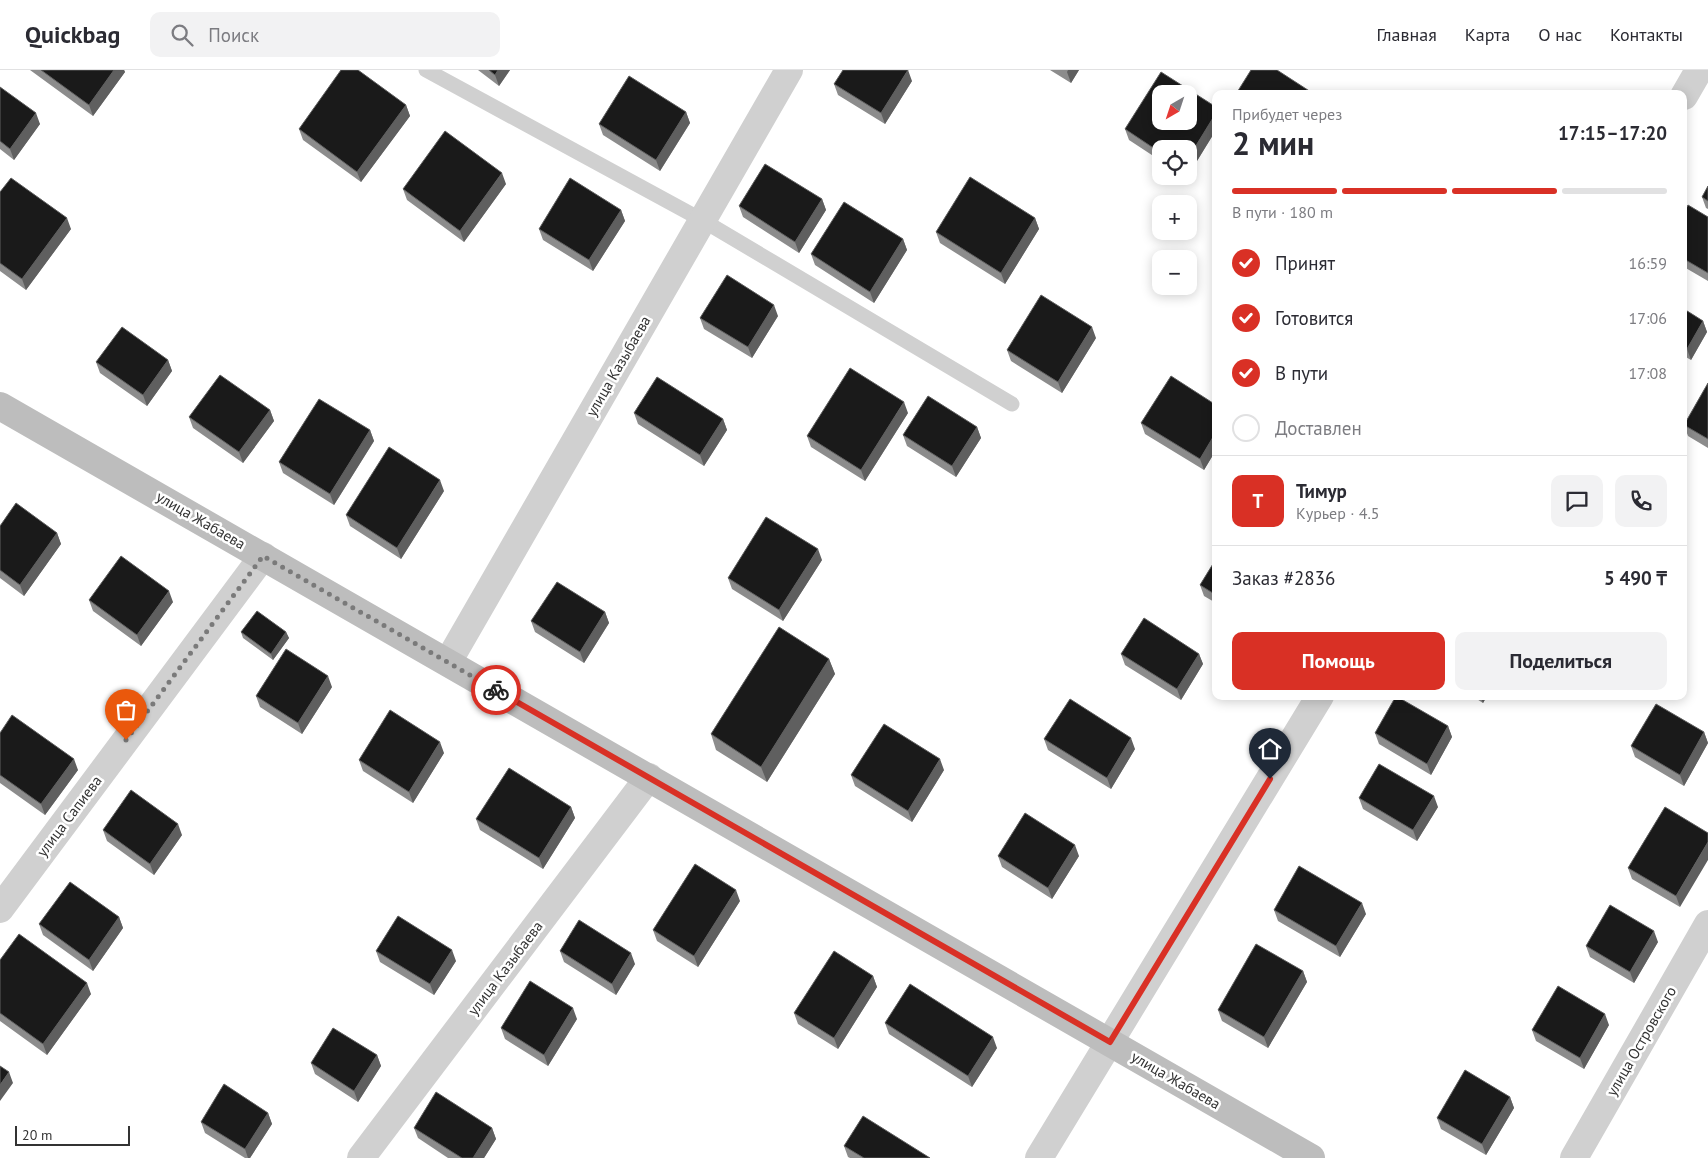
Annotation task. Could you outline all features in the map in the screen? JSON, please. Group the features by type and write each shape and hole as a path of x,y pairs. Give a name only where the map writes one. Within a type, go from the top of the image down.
{"street":[{"name":"улица Казыбаева","path":"448,662 789,70"},
{"path":"1687,91 1699,70"},
{"name":"улица Жабаева","path":"0,406 1311,1158"},
{"name":"улица Сапиева","path":"0,909 263,556"},
{"path":"1040,1158 1318,700"},
{"name":"улица Казыбаева","path":"361,1158 649,777"},
{"name":"улица Островского","path":"1574,1158 1708,924"}],"lane":[{"path":"426,70 702,220 1012,404"}],"building":[{"path":"41,70 114,70 89,105"},
{"path":"341,70 358,70 406,105 357,172 299,129"},
{"path":"489,70 498,70 495,75"},
{"path":"843,70 908,70 881,113 834,84"},
{"path":"1251,70 1277,70 1308,90 1238,90"},
{"path":"1161,72 1181,85 1153,85"},
{"path":"629,76 686,112 656,160 599,124"},
{"path":"1152,86 1152,130 1198,130 1198,96 1212,104 1212,120 1197,144 1197,140 1152,140 1152,147 1125,129"},
{"path":"0,87 36,113 10,149 0,141"},
{"path":"445,131 502,173 460,231 403,189"},
{"path":"765,164 822,199 795,242 739,206"},
{"path":"970,177 1035,218 1001,273 936,232"},
{"path":"11,178 67,218 22,279 0,263 0,192"},
{"path":"570,178 621,210 589,260 539,229"},
{"path":"1708,186 1708,201 1702,197"},
{"path":"844,202 903,239 870,292 811,254"},
{"path":"1688,205 1708,217 1708,273 1687,261"},
{"path":"727,275 774,305 748,347 700,318"},
{"path":"1041,295 1092,327 1058,382 1007,350"},
{"path":"1687,311 1703,321 1687,349"},
{"path":"122,327 168,360 143,395 96,362"},
{"path":"850,368 904,402 861,470 807,436"},
{"path":"220,375 270,410 239,452 189,417"},
{"path":"1171,376 1212,402 1212,439 1200,459 1141,423"},
{"path":"657,377 723,419 700,455 634,413"},
{"path":"1708,383 1708,439 1687,427 1687,420"},
{"path":"928,396 977,427 952,466 903,435"},
{"path":"319,399 370,430 330,494 279,462"},
{"path":"389,447 440,480 397,548 346,515"},
{"path":"16,503 57,533 20,585 0,570 0,526"},
{"path":"766,517 818,549 779,610 728,578"},
{"path":"121,556 169,591 137,635 89,600"},
{"path":"1212,566 1212,592 1200,585"},
{"path":"557,582 605,612 580,652 531,621"},
{"path":"257,611 286,632 271,654 241,632"},
{"path":"1144,618 1199,654 1177,689 1121,654"},
{"path":"779,627 829,659 761,767 711,734"},
{"path":"286,649 328,676 298,723 256,696"},
{"path":"1070,699 1131,738 1107,778 1044,739"},
{"path":"1394,700 1403,700 1448,726 1427,764 1375,733"},
{"path":"1656,704 1704,732 1680,775 1631,746"},
{"path":"390,710 440,742 409,792 359,760"},
{"path":"12,715 74,759 41,804 0,775 0,733"},
{"path":"884,724 940,759 908,811 851,775"},
{"path":"1379,764 1434,796 1413,830 1359,798"},
{"path":"509,768 571,807 539,858 476,819"},
{"path":"131,790 178,824 150,864 103,830"},
{"path":"1665,807 1708,833 1708,842 1676,896 1628,868"},
{"path":"1025,813 1075,845 1048,888 998,856"},
{"path":"695,864 736,890 694,956 653,930"},
{"path":"1299,866 1362,903 1336,946 1274,910"},
{"path":"70,882 119,917 89,960 39,924"},
{"path":"1610,905 1654,931 1630,972 1586,946"},
{"path":"398,916 452,950 430,984 376,951"},
{"path":"579,920 631,953 612,984 560,951"},
{"path":"19,934 87,983 43,1044 0,1013 0,960"},
{"path":"1256,944 1303,971 1264,1037 1218,1010"},
{"path":"834,951 873,976 834,1038 794,1013"},
{"path":"530,981 573,1008 544,1055 501,1028"},
{"path":"910,984 993,1037 968,1076 885,1023"},
{"path":"1558,986 1605,1014 1580,1058 1532,1030"},
{"path":"333,1028 377,1055 354,1091 311,1063"},
{"path":"0,1066 9,1072 0,1085"},
{"path":"1465,1070 1510,1097 1482,1144 1437,1118"},
{"path":"224,1084 268,1113 245,1149 201,1122"},
{"path":"436,1092 492,1128 473,1158 462,1158 414,1128"},
{"path":"863,1116 930,1158 864,1158 844,1146"}],"way so far":[{"path":"126,740 263,556 496,690"}],"route":[{"path":"496,690 1110,1042 1270,779"}]}
